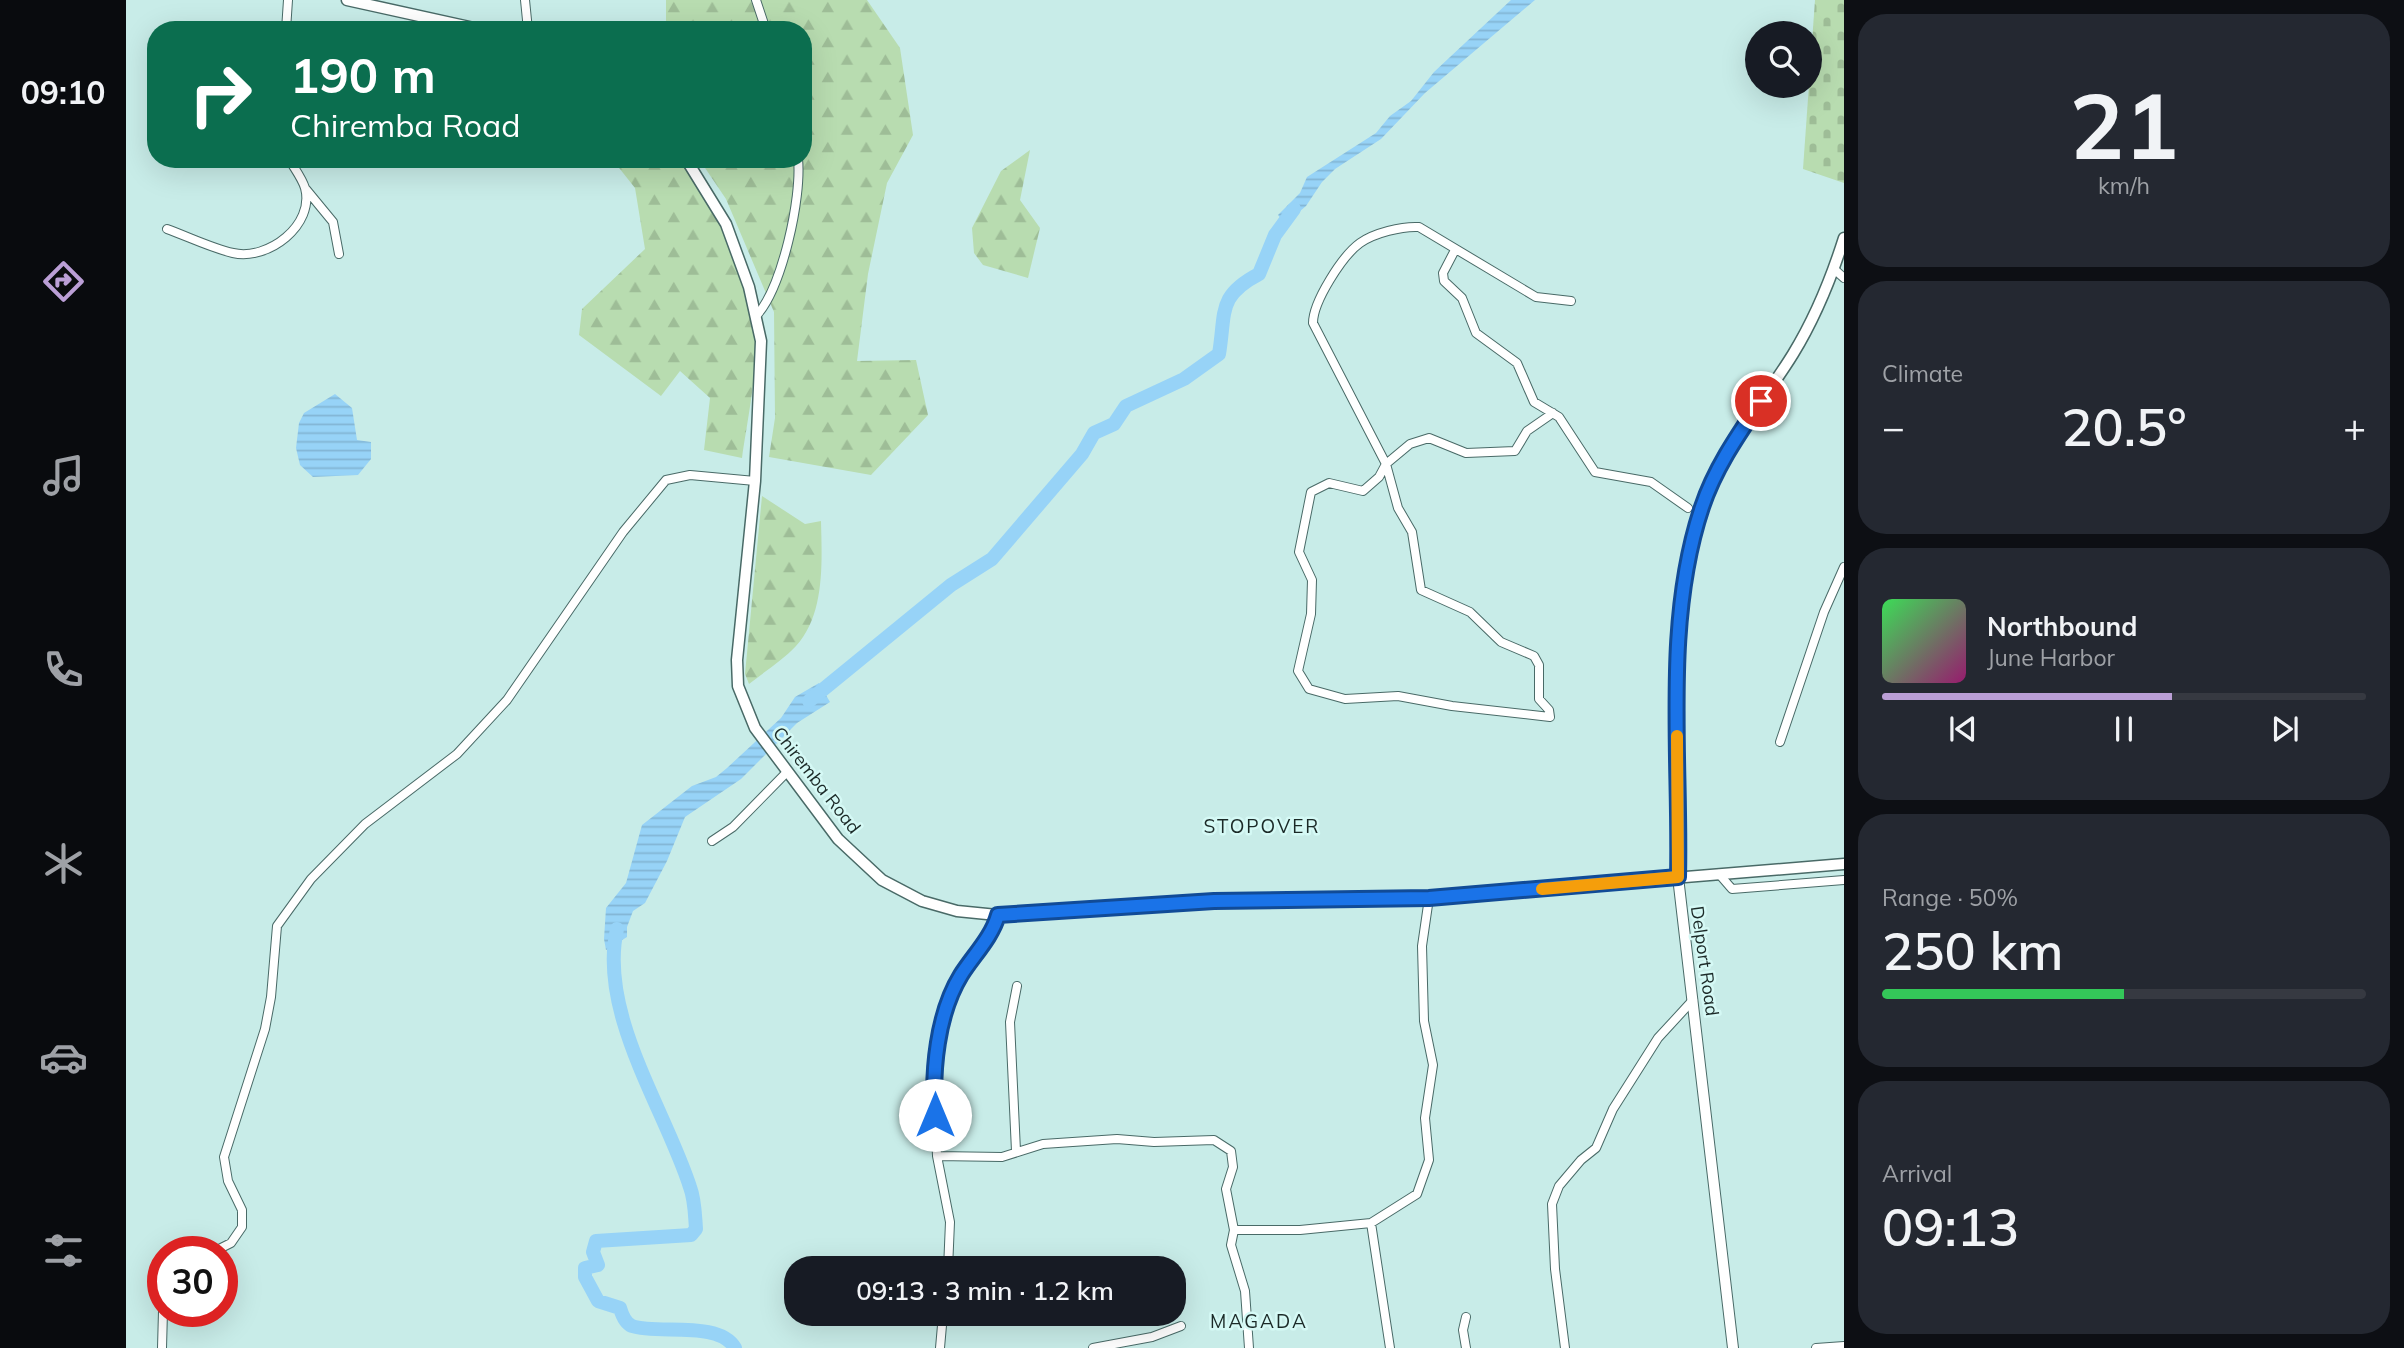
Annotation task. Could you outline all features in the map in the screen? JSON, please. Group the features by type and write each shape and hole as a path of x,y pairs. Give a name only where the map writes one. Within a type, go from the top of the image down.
{"main road":[{"path":"347,0 442,21"},
{"name":"Chiremba Road","path":"692,168 726,224 757,315 761,370 755,481 737,677 744,706 770,749 838,839 882,880 942,908 998,915 1214,901 1429,898 1844,864"},
{"name":"Delport Road","path":"1678,877 1677,731 1682,606 1690,550 1701,508 1720,464 1792,355 1817,310 1844,238"}],"street":[{"path":"287,21 288,0"},
{"path":"525,0 527,21"},
{"path":"756,0 763,21"},
{"path":"294,168 305,188 333,222 339,254"},
{"path":"757,315 769,301 787,246 797,168"},
{"path":"167,229 235,254 264,251 296,230 304,217 305,188"},
{"path":"1553,413 1527,431 1516,451 1466,453 1429,438 1410,444 1386,464 1379,477 1363,491 1329,483 1311,492 1299,552 1312,580 1311,614 1298,671 1309,689 1345,699 1398,696 1452,706 1550,718 1549,710 1539,699 1539,665 1534,656 1501,642 1470,612 1421,590 1412,532 1398,508 1386,464 1313,323 1313,309 1335,274 1360,243 1405,226 1419,228 1536,297 1571,301"},
{"path":"1455,250 1443,273 1444,281 1462,298 1476,333 1517,363 1534,402 1559,417 1595,472 1651,482 1688,508"},
{"path":"1834,269 1844,278"},
{"path":"236,1236 242,1227 242,1210 228,1181 224,1157 265,1029 271,997 277,926 311,879 365,824 457,754 507,700 623,532 666,480 690,475 755,481"},
{"path":"1780,742 1824,612 1844,566"},
{"path":"712,841 733,827 787,772"},
{"path":"1719,874 1732,890 1844,880"},
{"name":"Delport Road","path":"1678,877 1733,1348"},
{"path":"1234,1230 1300,1230 1371,1223 1417,1194 1429,1160 1425,1118 1433,1065 1424,1021 1422,946 1429,898"},
{"path":"949,1256 950,1222 937,1156 933,1093 946,1013 959,978 995,926 998,915"},
{"path":"1016,1151 1010,1022 1017,986"},
{"path":"1565,1348 1555,1269 1552,1204 1559,1186 1596,1147 1613,1109 1658,1038 1693,1000"},
{"path":"937,1156 1002,1157 1016,1151 1074,1140 1214,1140 1231,1151 1233,1167 1226,1189 1234,1230 1231,1245 1245,1292 1249,1348"},
{"path":"1371,1223 1390,1348"},
{"path":"1466,1317 1463,1330 1466,1348"},
{"path":"940,1348 942,1326"},
{"path":"1093,1348 1152,1337 1181,1326"},
{"path":"162,1348 163,1327"},
{"path":"1816,1348 1844,1346"}],"green space":[{"path":"666,0 867,0 900,48 913,135 887,183 868,274 857,361 916,360 928,415 871,475 769,457 775,418 774,312 726,199 705,168 812,168 812,21 666,21"},
{"path":"1815,0 1844,0 1844,183 1803,169 1808,98 1822,98 1822,21 1814,21"},
{"path":"1030,150 1020,200 1040,228 1028,278 983,265 974,253 972,228 1001,171"},
{"path":"619,168 689,168 708,199 738,263 751,308 756,345 742,458 704,450 710,398 680,371 661,396 579,335 582,309 645,249 635,188"},
{"path":"762,496 805,524 821,521 820,587 812,619 796,646 749,684 745,674"}],"water":[{"path":"1511,0 1535,0 1425,93 1381,139 1335,169 1322,182 1306,206 1285,224 1278,215 1300,193 1307,177 1376,133 1390,116 1411,101 1434,72"},
{"path":"335,394 352,408 357,440 371,442 371,459 358,475 313,477 300,465 296,448 299,423 304,413"},
{"path":"819,683 830,702 797,723 741,779 685,817 667,861 645,903 633,911 627,927 627,937 606,950 606,908 626,883 642,825 692,786 716,777 781,718 795,697"}],"waterway":[{"path":"809,701 951,585 992,559 1082,454 1094,433 1114,424 1126,406 1184,379 1219,354 1224,316 1230,298 1236,290 1259,274 1275,235 1294,209"},
{"path":"617,929 614,961 617,994 625,1027 690,1187 696,1229 691,1235 596,1241 593,1252 598,1265 585,1268 585,1277 598,1301 620,1308 626,1321 632,1326 702,1331 727,1339 735,1348"}],"slow traffic":[{"path":"1542,889 1678,877 1677,736"}],"district":[{"name":"STOPOVER","path":"1262,826"},
{"name":"MAGADA","path":"1259,1321"}],"route":[{"path":"935,1115 933,1093 946,1013 959,978 995,926 998,915 1214,901 1429,898 1678,877 1677,731 1684,583 1701,508 1710,484 1732,443 1761,401"}]}
